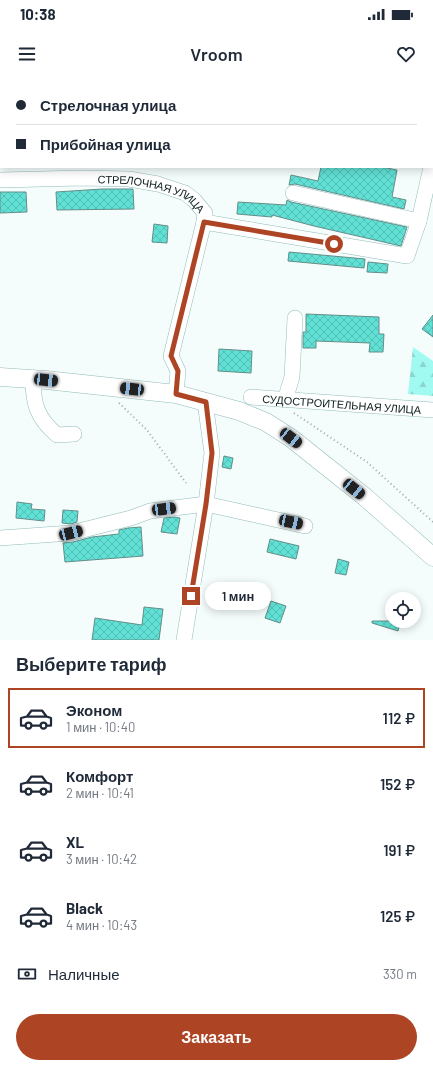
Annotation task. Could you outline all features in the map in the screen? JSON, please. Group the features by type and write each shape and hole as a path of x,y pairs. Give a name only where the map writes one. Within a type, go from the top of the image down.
{"main road":[{"path":"0,377 176,394 240,411 266,422 291,438 365,497 433,557"}],"street":[{"path":"293,193 419,220 432,168"},
{"name":"СТРЕЛОЧНАЯ УЛИЦА","path":"0,180 81,178 122,179 158,184 185,193 194,200 205,212 204,222 407,256 419,220"},
{"path":"176,394 178,371 171,356 204,222"},
{"path":"288,406 292,377 295,318"},
{"path":"33,379 34,402 42,420 57,435 74,434"},
{"name":"СУДОСТРОИТЕЛЬНАЯ УЛИЦА","path":"251,397 288,406 433,410"},
{"path":"184,640 206,504 212,453 206,402"},
{"path":"0,538 71,533 131,518 150,511 206,504 305,526"}],"path":[{"path":"114,400 119,403 146,430 186,483"},
{"path":"288,406 367,462 433,522"}],"green space":[{"path":"413,347 433,361 433,396 408,394"}],"building":[{"path":"321,168 387,168 397,170 392,197 406,200 404,209 295,184 289,185 291,175 318,181"},
{"path":"102,189 133,189 134,209 57,210 56,192"},
{"path":"0,192 26,192 27,212 0,213"},
{"path":"287,200 407,227 401,246 272,215 272,217 237,214 238,202 286,205"},
{"path":"154,224 168,226 167,243 152,242"},
{"path":"289,252 365,259 364,268 288,261"},
{"path":"368,262 388,264 387,273 367,272"},
{"path":"306,314 379,317 379,334 384,334 383,352 369,352 370,343 316,341 316,348 303,348 303,332 306,332"},
{"path":"433,315 433,337 422,329"},
{"path":"219,349 252,351 251,373 218,371"},
{"path":"224,456 233,458 231,469 222,467"},
{"path":"17,502 32,504 31,509 45,510 44,521 16,518"},
{"path":"63,510 78,511 77,522 71,524 62,523"},
{"path":"164,518 180,518 177,534 161,532"},
{"path":"141,527 143,556 65,562 63,543 92,537 119,534 119,530"},
{"path":"270,539 299,546 296,559 267,552"},
{"path":"338,559 349,562 346,575 335,573"},
{"path":"271,601 286,606 280,623 265,618"},
{"path":"144,607 163,609 159,640 92,640 95,618 142,625"},
{"path":"372,621 385,621 385,627 372,623"},
{"path":"388,628 399,628 398,631"}],"route":[{"path":"191,596 206,504 212,453 206,402 176,394 178,371 171,356 204,222 334,244"}]}
